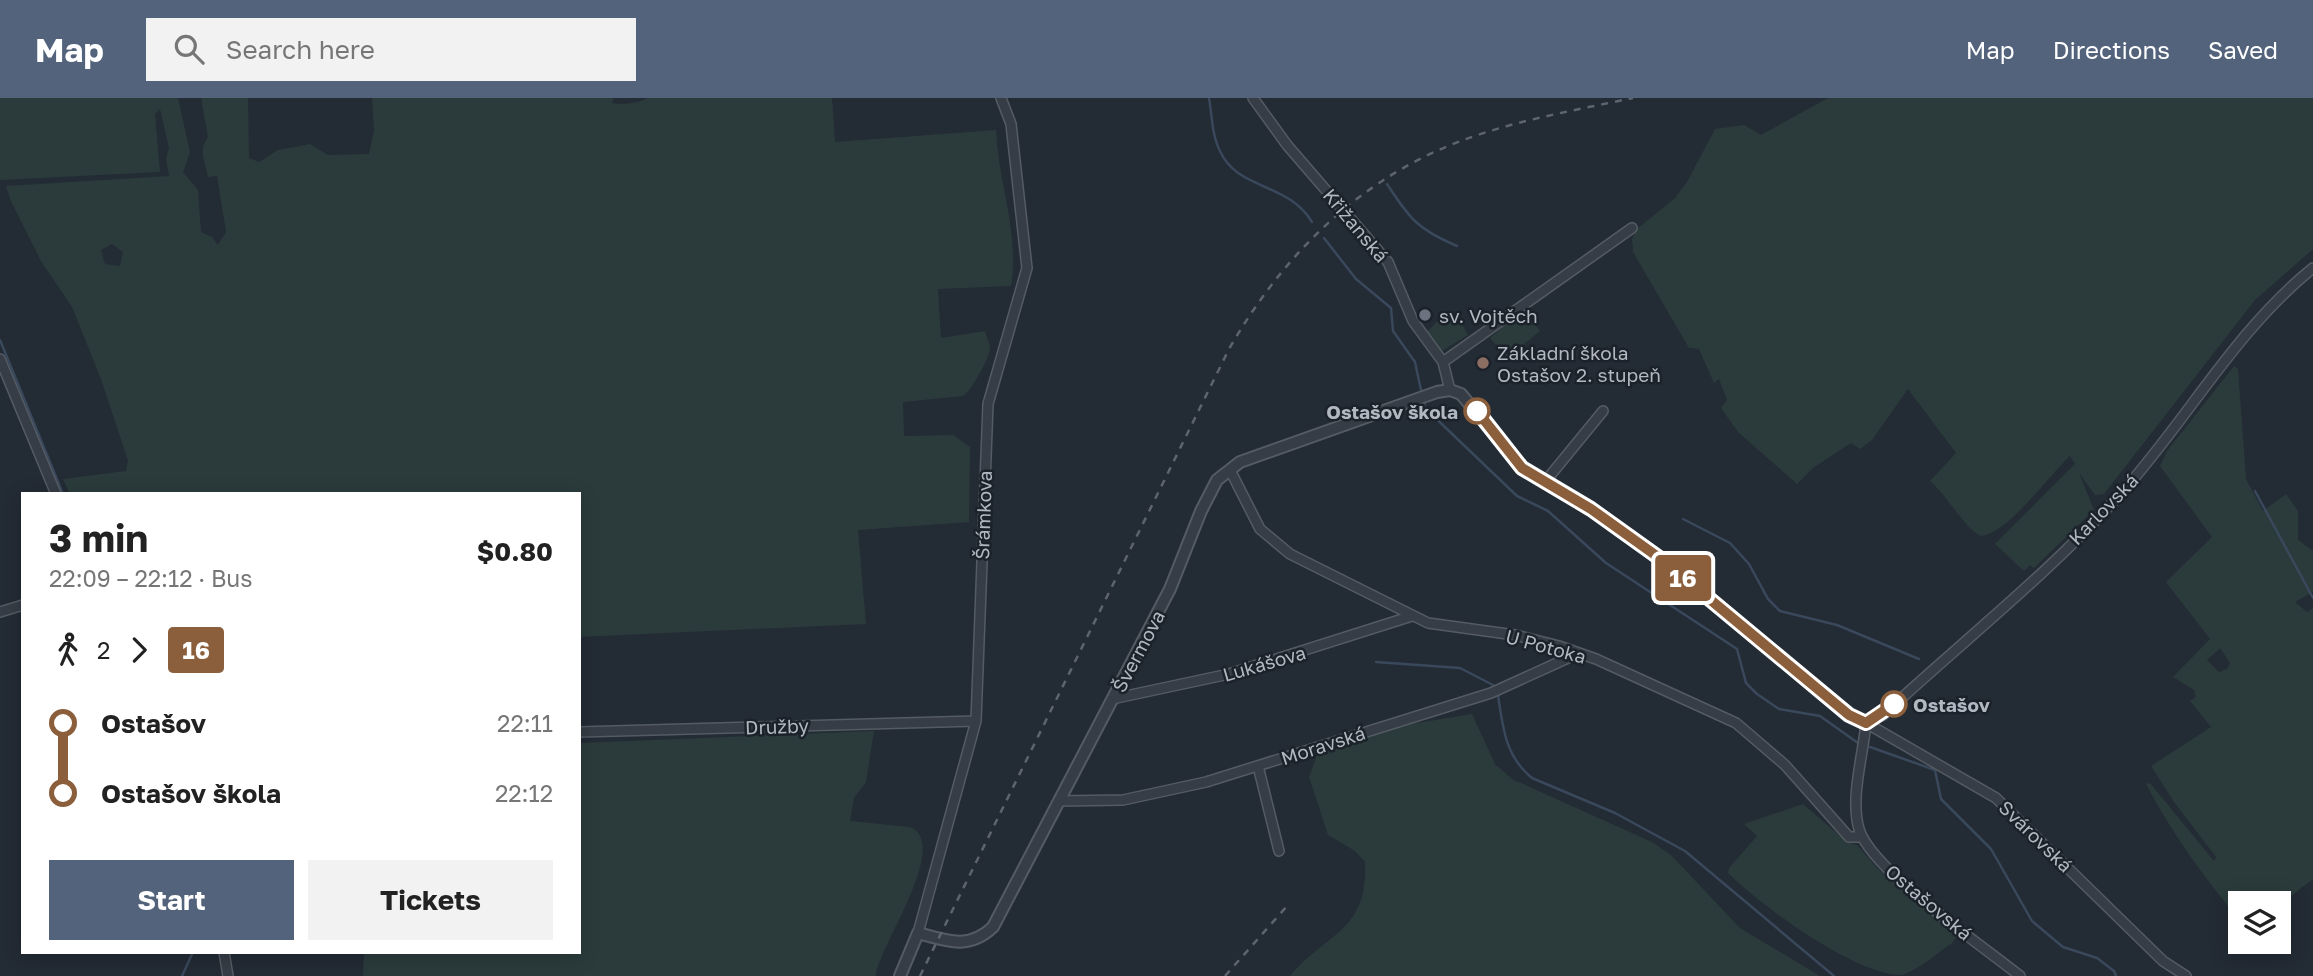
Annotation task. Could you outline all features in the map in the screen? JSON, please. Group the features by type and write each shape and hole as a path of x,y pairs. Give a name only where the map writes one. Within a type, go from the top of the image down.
{"street":[{"name":"Šrámkova","path":"918,933 975,721 988,404 1027,268 1012,124 1001,98"},
{"name":"Křižanská","path":"1253,98 1287,145 1388,262 1413,321 1443,362 1450,390"},
{"path":"1443,362 1632,228"},
{"name":"Karlovská","path":"1866,723 1883,715 2095,523 2137,475 2264,314 2313,268"},
{"path":"0,359 55,492"},
{"path":"1450,390 1461,394 1515,461 1544,483 1591,509 1665,562 1849,715 1866,723 1856,809 1862,838"},
{"name":"Švermova","path":"918,933 956,944 978,939 993,927 1170,589 1201,511 1217,480 1240,462 1276,448 1450,390"},
{"path":"1544,483 1603,411"},
{"name":"U Potoka","path":"1230,470 1260,529 1290,554 1428,623 1515,635 1579,653 1736,723 1785,765 1849,836 1862,838"},
{"path":"0,611 21,606"},
{"name":"Lukášova","path":"1112,699 1230,674 1412,616"},
{"name":"Moravská","path":"1059,801 1124,800 1185,787 1491,693 1579,653"},
{"name":"Družby","path":"581,732 975,721"},
{"name":"Svárovská","path":"1866,723 1996,798 2163,961 2186,976"},
{"path":"1258,766 1279,851"},
{"name":"Ostašovská","path":"1862,838 1888,870 2020,976"},
{"path":"900,976 918,933"},
{"path":"224,954 228,976"}],"shaded area":[{"path":"0,98 178,98 190,152 183,172 198,190 201,232 212,237 218,245 226,232 217,176 208,177 203,156 203,147 208,137 201,98 248,98 249,158 259,162 278,150 310,144 328,155 369,154 374,131 372,98 614,98 612,103 620,104 647,98 832,98 835,142 996,130 1013,247 1011,286 938,289 941,338 985,331 990,347 987,359 971,388 963,396 903,402 904,436 953,435 970,447 969,522 858,530 866,624 581,637 581,492 69,492 63,479 126,471 128,461 101,379 72,307 41,261 6,186 169,176 166,159 169,148 160,109 155,114 160,172 0,180","holes":["112,244 123,252 120,266 105,264 101,250"]},
{"path":"1828,98 2313,98 2313,249 2255,300 2104,494 2095,495 2079,473 2094,510 2034,568 2030,565 2024,571 1995,544 2075,464 2070,456 2004,525 1981,536 1968,526 1930,481 1956,453 1908,389 1872,440 1860,449 1851,443 1813,468 1797,484 1738,432 1721,408 1727,400 1719,379 1714,383 1699,349 1689,348 1633,252 1632,239 1637,229 1675,198 1687,182 1715,129 1744,125 1761,135"},
{"path":"1523,310 1540,331 1507,358 1490,338"},
{"path":"1446,312 1463,326 1468,335 1442,351 1427,332"},
{"path":"2234,366 2238,369 2246,479 2263,511 2286,494 2298,511 2298,540 2313,551 2313,592 2295,602 2307,612 2313,608 2313,879 2291,896 2291,891 2228,891 2228,906 2190,855 2146,784 2150,783 2214,861 2216,857 2174,802 2151,766 2211,727 2190,701 2196,697 2194,690 2173,677 2210,639 2166,582 2212,537 2160,466 2167,451","holes":["2220,648 2230,663 2227,669 2219,672 2207,660"]},
{"path":"1472,714 1495,764 1512,779 1652,842 1671,855 1740,928 1820,976 1290,976 1352,917 1360,903 1364,885 1365,862 1355,851 1328,835 1309,777 1317,755 1405,725"},
{"path":"874,731 866,782 854,798 850,821 910,827 921,837 923,854 909,898 879,963 876,976 363,976 364,954 581,954 581,743"},
{"path":"1803,804 1847,842 1857,845 1878,869 1954,933 1957,936 1952,943 1908,973 1902,975 1883,972 1860,964 1809,936 1728,873 1729,868 1757,836 1744,824"}],"waterway":[{"path":"1209,98 1215,139 1228,164 1250,180 1290,200 1302,209 1312,222"},
{"path":"1387,184 1416,222 1432,234 1457,246"},
{"path":"1324,238 1356,279 1391,308 1393,331 1415,362 1422,395"},
{"path":"0,340 62,492"},
{"path":"1424,402 1425,408 1517,496 1548,511 1606,563 1737,649 1746,683 1757,694 1779,709 1820,716 1858,743"},
{"path":"2255,491 2313,598"},
{"path":"1683,519 1730,543 1749,564 1768,599 1780,611 1837,625 1919,659"},
{"path":"1376,662 1460,668 1493,685"},
{"path":"1498,695 1511,751 1532,778 1615,813 1685,851 1834,976"},
{"path":"1870,747 1935,770 1941,799 1991,849 2032,921 2063,947 2097,958 2114,971 2116,976"},
{"path":"182,976 192,954"}],"railway":[{"path":"920,976 1229,349 1271,285 1295,256 1350,204 1413,163 1448,146 1493,130 1633,98"},
{"path":"1225,976 1288,905"}],"bus line":[{"name":"16","path":"1477,411 1522,468 1591,509 1665,562 1849,715 1866,723 1883,715 1894,704"}],"place":[{"name":"sv. Vojtěch","path":"1425,315"},
{"name":"Základní škola Ostašov 2. stupeň","path":"1483,363"},
{"name":"Ostašov škola","path":"1477,411"},
{"name":"Ostašov","path":"1894,704"}]}
